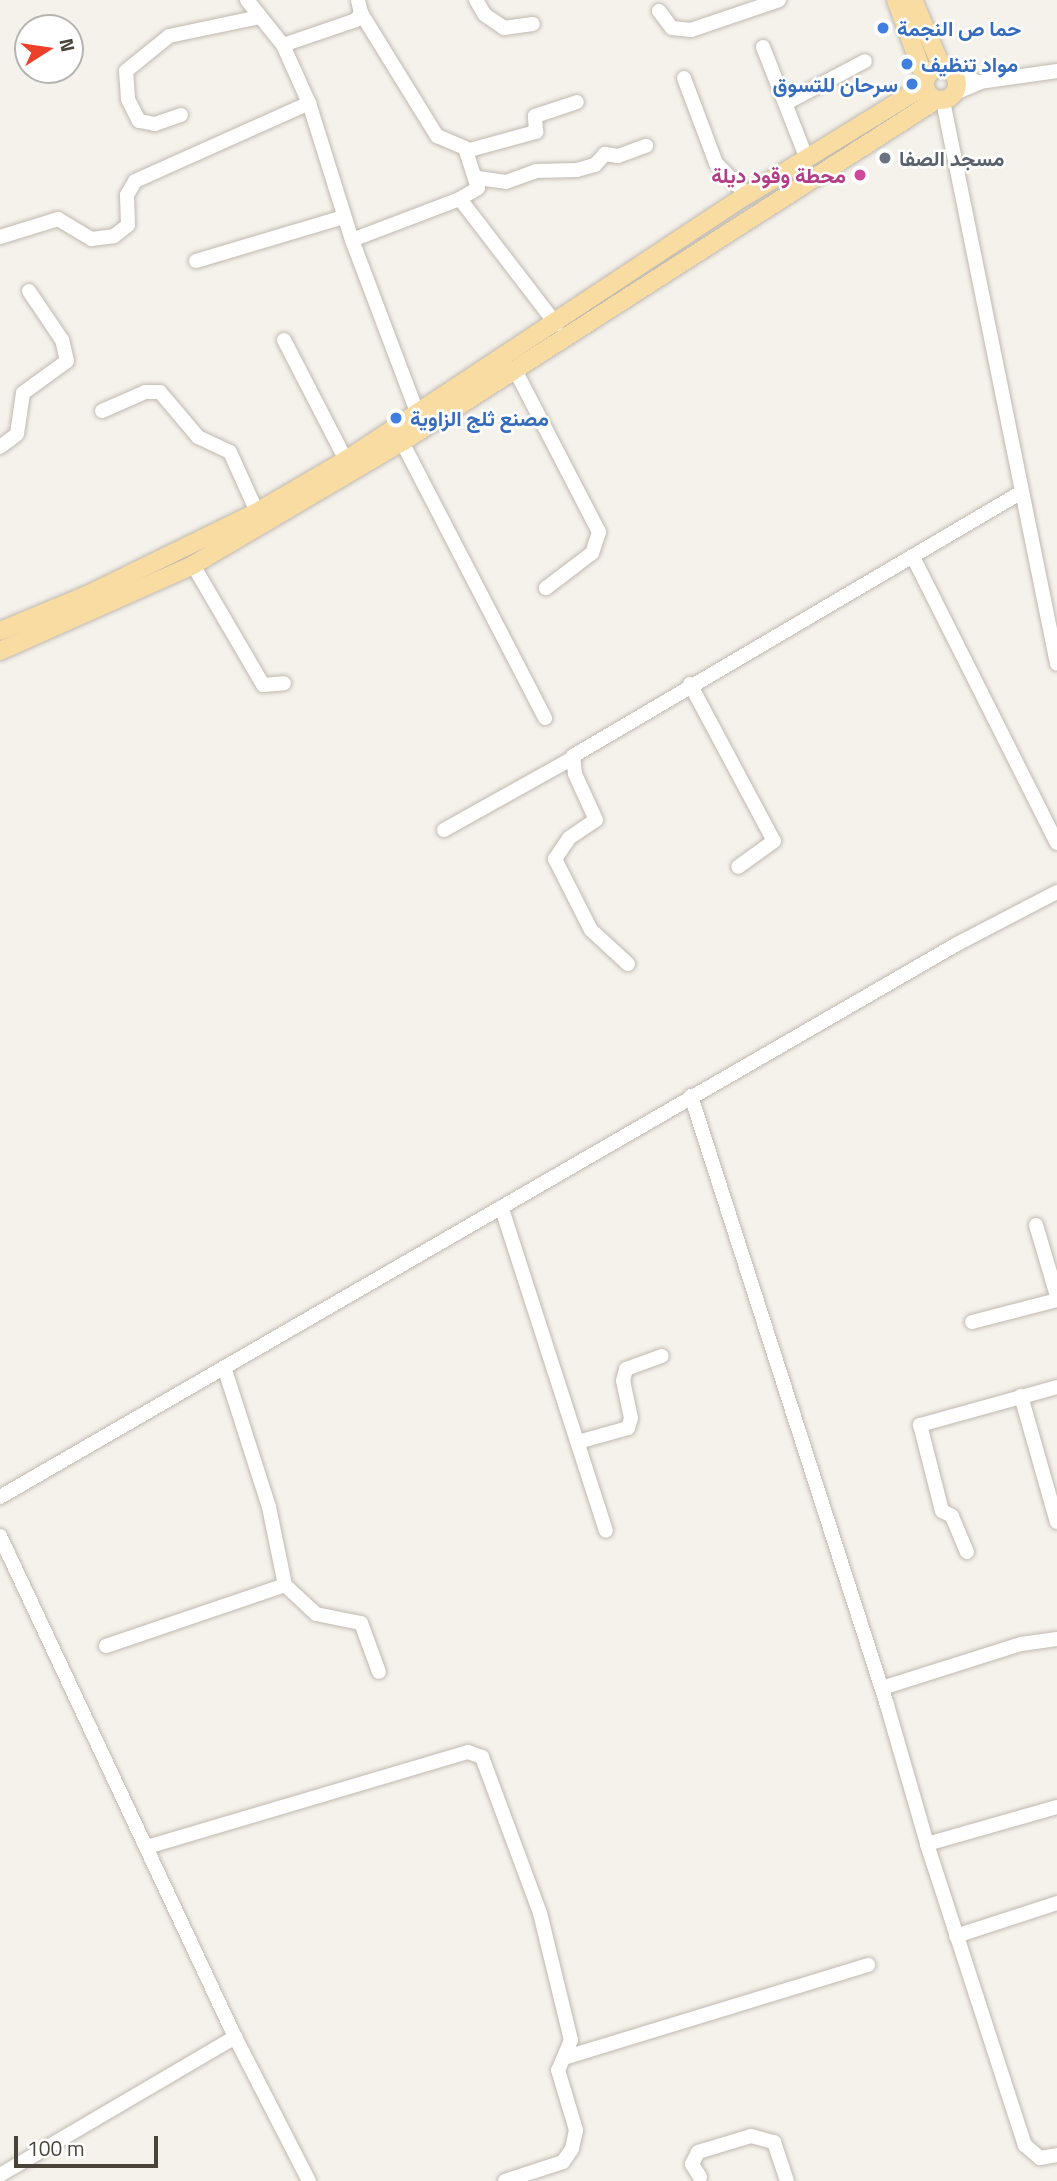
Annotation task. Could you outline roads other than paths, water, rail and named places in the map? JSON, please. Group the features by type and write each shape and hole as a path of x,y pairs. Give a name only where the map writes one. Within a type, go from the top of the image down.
{"main road":[{"path":"896,0 925,83"},
{"path":"913,0 946,88"},
{"path":"925,83 946,88"},
{"path":"0,631 257,512 418,415 747,195 925,83 946,88"},
{"path":"0,651 192,565 402,442 946,88"}],"street":[{"path":"247,0 283,45 309,103 352,240 418,415"},
{"path":"476,0 485,15 504,28 533,24"},
{"path":"659,11 672,28 691,30 779,0"},
{"path":"283,45 335,32 360,6 437,136 459,143 478,178 478,188 460,199 352,240"},
{"path":"181,115 155,124 139,121 128,99 126,71 169,36 259,17"},
{"path":"763,47 788,102 807,159"},
{"path":"788,102 865,61"},
{"path":"1057,71 946,88 1020,493 1057,664"},
{"path":"684,78 716,163 747,195"},
{"path":"466,152 536,132 535,116 577,102"},
{"path":"0,237 58,219 91,239 114,236 128,225 127,195 135,181 309,103"},
{"path":"478,178 506,182 536,171 577,170 596,165 605,154 618,156 646,146"},
{"path":"460,199 556,324"},
{"path":"197,261 344,217"},
{"path":"0,447 17,434 23,393 54,376 68,356 29,291"},
{"path":"284,340 346,460"},
{"path":"514,368 599,532 592,553 546,588"},
{"path":"102,411 145,392 160,392 198,437 230,452 257,512"},
{"path":"402,442 545,718"},
{"path":"444,830 571,759 690,684 1020,493"},
{"path":"913,557 1057,843"},
{"path":"192,565 263,685 284,683"},
{"path":"690,684 774,841 738,867"},
{"path":"571,759 596,820 569,838 555,859 591,930 628,964"},
{"path":"0,1507 7,1495 502,1209 691,1096 1057,892"},
{"path":"691,1096 882,1688 927,1844 1025,2145 1040,2158 1057,2155"},
{"path":"502,1209 607,1531"},
{"path":"972,1322 1057,1298 1036,1224"},
{"path":"578,1442 628,1428 631,1418 622,1381 626,1369 663,1356"},
{"path":"225,1370 266,1496 285,1585 316,1614 361,1623 379,1672"},
{"path":"967,1552 952,1516 942,1511 920,1425 1057,1387"},
{"path":"1021,1396 1057,1522"},
{"path":"0,1536 3,1550 147,1847 235,2037 309,2181"},
{"path":"106,1646 285,1585"},
{"path":"882,1688 1021,1644 1057,1639"},
{"path":"147,1847 478,1754 491,1771 540,1913 568,2018 567,2057 558,2070 576,2130 572,2149 563,2162 505,2181"},
{"path":"927,1844 1057,1807"},
{"path":"956,1936 1057,1903"},
{"path":"567,2057 868,1965"},
{"path":"0,2175 235,2037"},
{"path":"698,2180 692,2164 698,2152 751,2136 774,2142 787,2181"}],"place":[{"name":"حما ص النجمة","path":"883,28"},
{"name":"مواد تنظيف","path":"907,64"},
{"name":"سرحان للتسوق","path":"912,84"},
{"name":"مسجد الصفا","path":"885,158"},
{"name":"محطة وقود ديلة","path":"860,175"},
{"name":"مصنع ثلج الزاوية","path":"396,418"}]}
